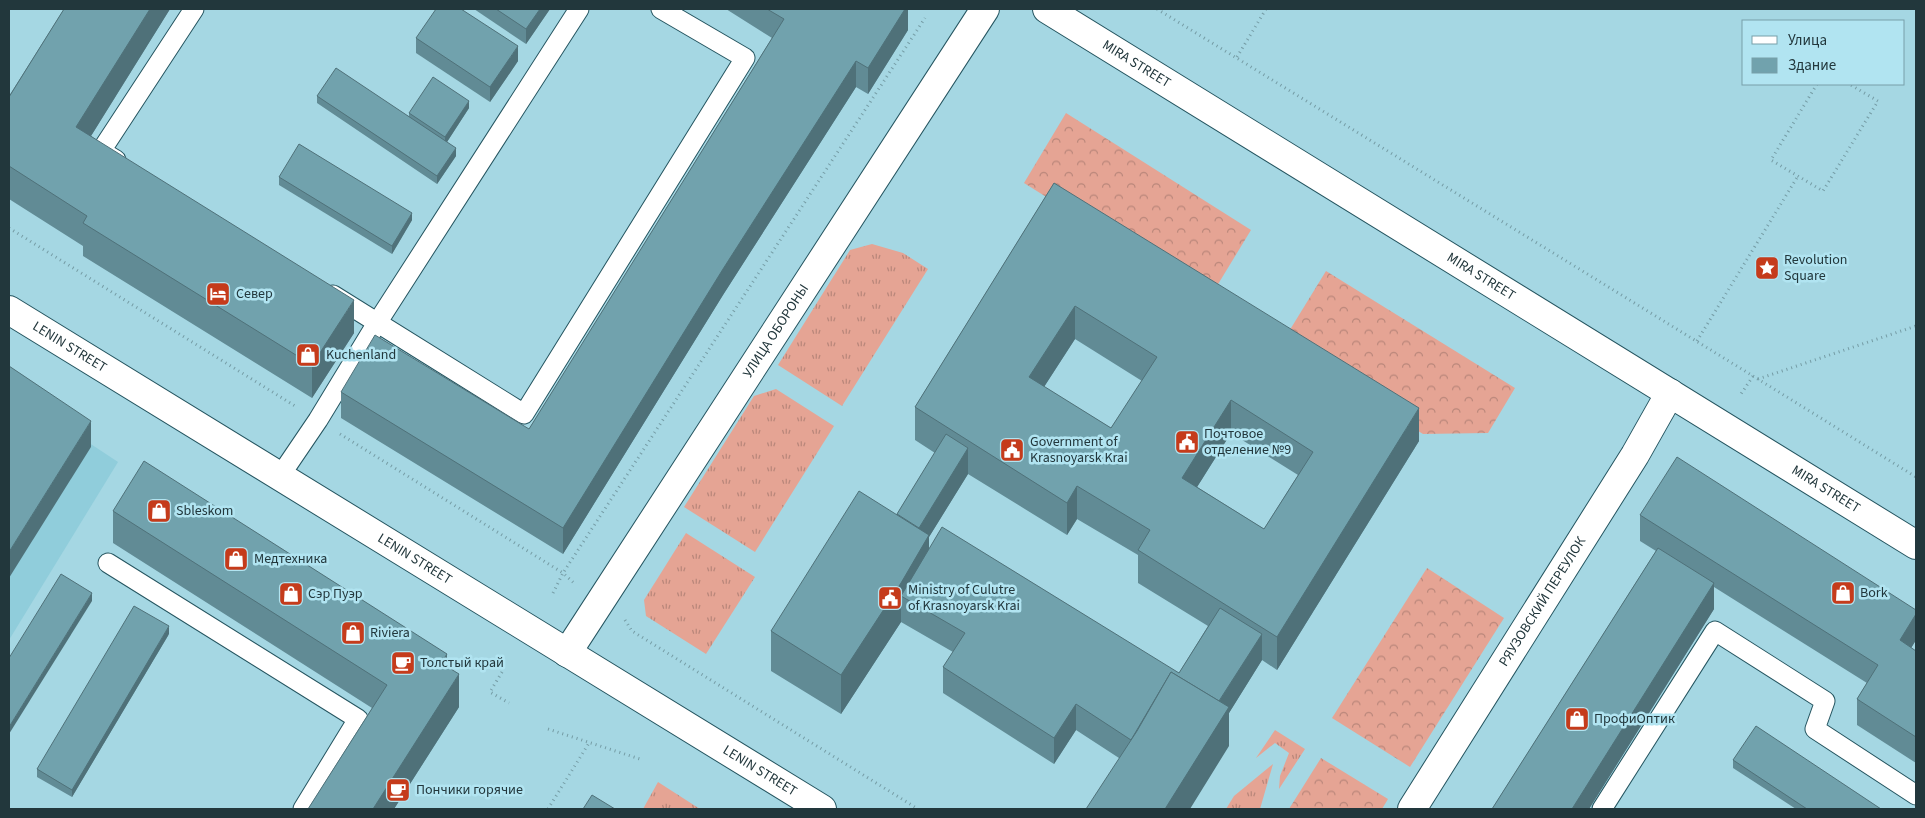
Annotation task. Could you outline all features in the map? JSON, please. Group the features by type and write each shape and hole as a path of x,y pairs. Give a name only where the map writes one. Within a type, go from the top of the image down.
{"main road":[{"name":"УЛИЦА ОБОРОНЫ","path":"567,653 985,9"},
{"name":"MIRA STREET","path":"1047,9 1916,545"},
{"name":"LENIN STREET","path":"9,310 822,809"},
{"name":"РЯУЗОВСКИЙ ПЕРЕУЛОК","path":"1412,809 1635,455 1670,393"}],"lane":[{"path":"135,172 101,151 194,9"},
{"path":"280,476 318,420 579,9"},
{"path":"319,287 524,414 745,58 661,9"},
{"path":"108,563 358,719 303,809"},
{"path":"1602,809 1715,631 1825,701 1815,729 1916,795"}],"path":[{"path":"1157,9 1916,477"},
{"path":"1165,14 1168,9"},
{"path":"1236,58 1266,9"},
{"path":"553,593 563,573 925,18"},
{"path":"1816,85 1771,160 1823,191 1878,101 1851,85"},
{"path":"1696,341 1798,176"},
{"path":"9,228 563,573 576,585"},
{"path":"1758,379 1916,326"},
{"path":"1741,394 1753,376"},
{"path":"620,615 632,630 918,809"},
{"path":"502,672 490,692 509,703"},
{"path":"548,729 640,759"},
{"path":"548,809 589,743"}],"shaded area":[{"path":"9,390 118,462 9,640"}],"green space":[{"path":"1066,113 1251,230 1209,299 1024,183"},
{"path":"872,244 903,253 928,269 842,406 778,365 850,250"},
{"path":"1326,271 1515,388 1488,433 1423,434 1280,346"},
{"path":"776,389 834,426 755,552 684,507 754,396"},
{"path":"686,533 755,577 706,654 646,616 644,600"},
{"path":"1427,568 1504,618 1410,767 1332,718"},
{"path":"1275,730 1305,749 1279,789 1280,776 1289,753 1275,743 1256,758"},
{"path":"1321,758 1388,799 1382,809 1289,809"},
{"path":"1273,764 1260,809 1226,809 1234,796"},
{"path":"658,782 700,809 643,809"}],"building":[{"path":"64,9 150,9 76,127 354,300 312,365 83,223 87,216 9,166 9,97"},
{"path":"436,9 461,9 518,46 490,87 416,38"},
{"path":"496,9 540,9 526,29"},
{"path":"767,9 905,9 868,68 856,61 723,269 563,528 341,392 375,335 529,429 784,19"},
{"path":"336,68 456,148 437,176 317,96"},
{"path":"433,77 469,101 445,137 409,113"},
{"path":"299,144 412,213 392,246 279,177"},
{"name":"Government of Krasnoyarsk Krai","path":"1054,183 1419,408 1277,637 1138,550 1150,530 1077,486 1067,503 915,407","holes":["1075,306 1157,357 1111,428 1029,377","1231,400 1313,452 1264,529 1182,478"]},
{"path":"9,366 91,421 9,552"},
{"path":"946,434 968,448 919,528 897,514"},
{"path":"1677,457 1916,610 1916,614 1900,640 1916,651 1916,737 1857,699 1878,665 1640,515"},
{"path":"144,461 447,654 441,663 459,674 373,809 308,809 387,685 113,511"},
{"path":"859,491 929,535 901,583 841,675 771,631"},
{"path":"942,527 1179,673 1220,608 1262,634 1219,701 1171,672 1131,740 1076,704 1054,738 943,667 965,633 901,596"},
{"path":"1658,548 1714,583 1572,809 1492,809"},
{"path":"61,574 92,593 9,727 9,658"},
{"path":"134,606 169,626 72,790 37,769"},
{"path":"1171,672 1229,707 1165,809 1086,809 1137,731"},
{"path":"1756,726 1881,809 1807,809 1733,760"},
{"path":"592,795 615,809 583,809"}],"place":[{"name":"Revolution Square","path":"1767,268"},
{"name":"Север","path":"218,294"},
{"name":"Kuchenland","path":"308,355"},
{"name":"Почтовое отделение №9","path":"1187,442"},
{"name":"Government of Krasnoyarsk Krai","path":"1012,450"},
{"name":"Sbleskom","path":"159,511"},
{"name":"Медтехника","path":"236,559"},
{"name":"Bork","path":"1843,593"},
{"name":"Сэр Пуэр","path":"291,594"},
{"name":"Ministry of Culutre of Krasnoyarsk Krai","path":"890,598"},
{"name":"Riviera","path":"353,633"},
{"name":"Толстый край","path":"403,663"},
{"name":"ПрофиОптик","path":"1577,719"},
{"name":"Пончики горячие","path":"398,790"}]}
